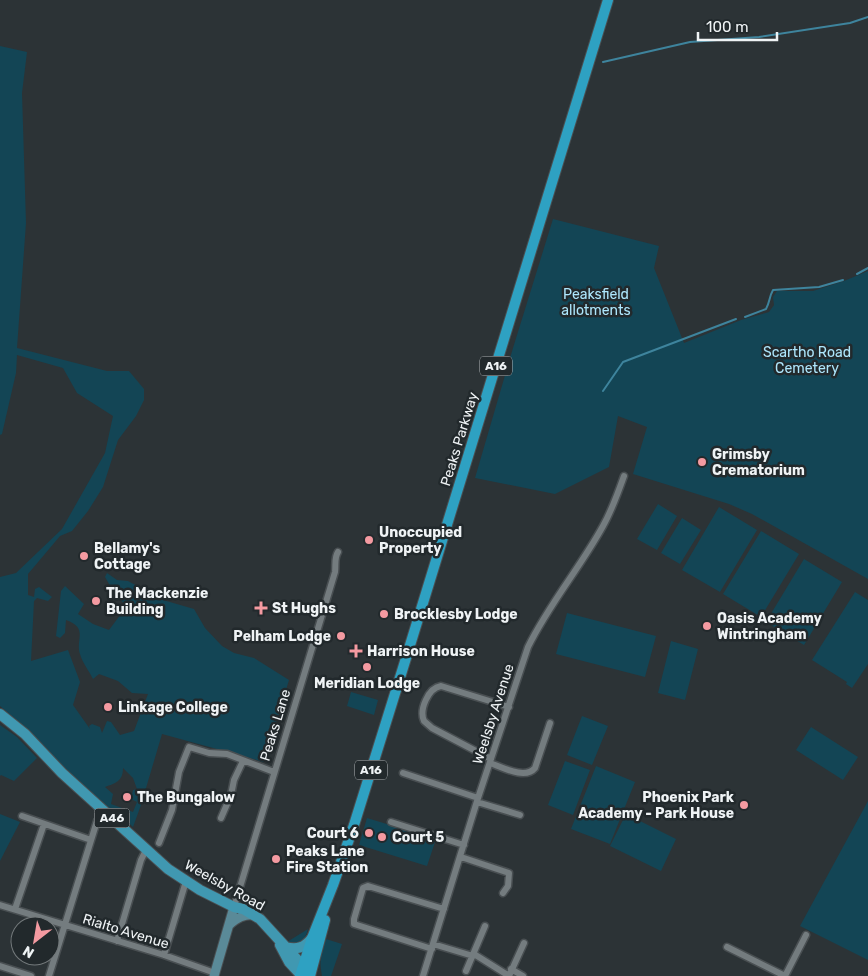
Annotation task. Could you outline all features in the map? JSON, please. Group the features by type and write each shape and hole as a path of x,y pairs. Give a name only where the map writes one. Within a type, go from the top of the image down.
{"highway":[{"name":"Peaks Parkway","path":"306,974 466,467 608,0"},
{"name":"Peaks Parkway","path":"306,974 312,938 333,885"}],"main road":[{"name":"Weelsby Road","path":"0,714 25,734 62,773 146,850 186,881 234,907 244,909 255,915 282,943 282,952 306,974"},
{"path":"214,975 234,907"},
{"path":"229,925 245,915 255,915"},
{"path":"282,943 299,949 312,938"}],"street":[{"name":"Weelsby Avenue","path":"423,976 490,761 528,647 538,627 602,528 613,506 624,476"},
{"name":"Peaks Lane","path":"234,907 335,572 335,556 338,552"},
{"path":"509,707 441,686 434,688 428,693 422,717 427,725 490,761 523,774 530,773 535,768 550,723"},
{"path":"159,843 176,794 179,772 189,747 208,753 227,754 274,772"},
{"path":"221,818 231,795 234,780 243,761"},
{"path":"403,773 520,815"},
{"path":"49,976 97,821 106,812"},
{"path":"22,816 91,840"},
{"path":"168,820 176,823"},
{"path":"391,822 464,845"},
{"path":"15,909 44,824"},
{"path":"117,941 141,860 146,850"},
{"path":"461,857 509,873 508,886 503,893"},
{"path":"164,955 186,881"},
{"path":"444,909 368,886 363,888 354,924 358,927 473,955 510,974 523,976"},
{"name":"Rialto Avenue","path":"0,904 164,955 214,975"},
{"path":"466,971 485,926"},
{"path":"727,947 785,976 806,935"},
{"path":"510,974 524,943"},
{"path":"0,966 31,976"}],"green space":[{"path":"0,46 27,52 22,93 26,223 17,348 107,371 129,371 144,389 144,400 136,416 118,440 103,487 88,511 72,531 60,536 28,574 28,595 34,597 35,589 39,587 52,597 48,601 37,598 34,601 31,661 68,650 80,682 73,705 90,729 89,726 92,724 100,727 102,733 107,721 111,722 120,735 134,731 148,694 132,693 118,681 99,674 93,679 81,657 79,649 80,635 73,623 66,620 65,633 60,638 56,636 61,591 65,586 84,604 78,614 93,624 109,630 127,606 116,596 105,577 107,573 117,580 128,581 163,600 194,609 205,628 222,646 234,653 254,658 289,680 264,762 162,734 133,827 113,808 106,807 64,770 28,730 0,706 0,577 16,573 62,529 105,453 113,416 77,393 63,368 17,355 16,373 2,434 0,435","holes":["123,768 133,778 137,789 133,790 131,799 137,802 133,812 111,804 113,794 105,787 120,779"]},
{"path":"553,219 659,246 654,268 684,343 741,320 769,312 774,305 773,297 777,291 813,291 868,271 868,579 752,514 729,504 633,474 647,427 618,416 609,467 555,494 475,478"},
{"path":"658,504 677,516 657,550 637,539"},
{"path":"719,507 757,530 720,592 682,570"},
{"path":"682,518 701,530 680,564 661,553"},
{"path":"761,531 799,554 761,617 723,594"},
{"path":"804,559 842,582 804,645 766,622"},
{"path":"855,592 868,600 868,664 852,688 846,684 847,682 812,660"},
{"path":"567,613 656,636 645,677 556,654"},
{"path":"671,641 698,649 685,700 658,693"},
{"path":"351,692 378,700 374,715 347,706"},
{"path":"582,716 608,726 592,765 567,755"},
{"path":"0,725 17,737 37,758 14,781 0,776"},
{"path":"811,727 858,757 843,780 796,750"},
{"path":"565,761 590,770 573,815 548,805"},
{"path":"596,766 635,782 610,844 571,829"},
{"path":"868,801 868,960 800,926"},
{"path":"0,814 20,822 0,861"},
{"path":"626,814 676,839 661,871 610,846"},
{"path":"367,818 436,839 427,866 359,845"},
{"path":"308,929 301,942 291,944 287,942"},
{"path":"326,939 342,944 331,976 322,976 321,970 321,957"}],"waterway":[{"path":"603,62 690,42 759,37 850,23 868,17"},
{"path":"857,274 868,268"},
{"path":"745,317 766,309 773,290 819,287 843,280"},
{"path":"603,391 623,362 736,319"}],"place":[{"name":"Grimsby Crematorium","path":"702,462"},
{"name":"Unoccupied Property","path":"369,540"},
{"name":"Bellamy's Cottage","path":"84,556"},
{"name":"The Mackenzie Building","path":"96,601"},
{"name":"St Hughs","path":"261,608"},
{"name":"Brocklesby Lodge","path":"384,614"},
{"name":"Oasis Academy Wintringham","path":"707,626"},
{"name":"Pelham Lodge","path":"341,636"},
{"name":"Harrison House","path":"356,651"},
{"name":"Meridian Lodge","path":"367,667"},
{"name":"Linkage College","path":"108,707"},
{"name":"The Bungalow","path":"127,797"},
{"name":"Phoenix Park Academy - Park House","path":"744,805"},
{"name":"Court 6","path":"369,833"},
{"name":"Court 5","path":"382,837"},
{"name":"Peaks Lane Fire Station","path":"276,859"}],"park label":[{"name":"Peaksfield allotments","path":"596,302"},
{"name":"Scartho Road Cemetery","path":"807,360"}]}
